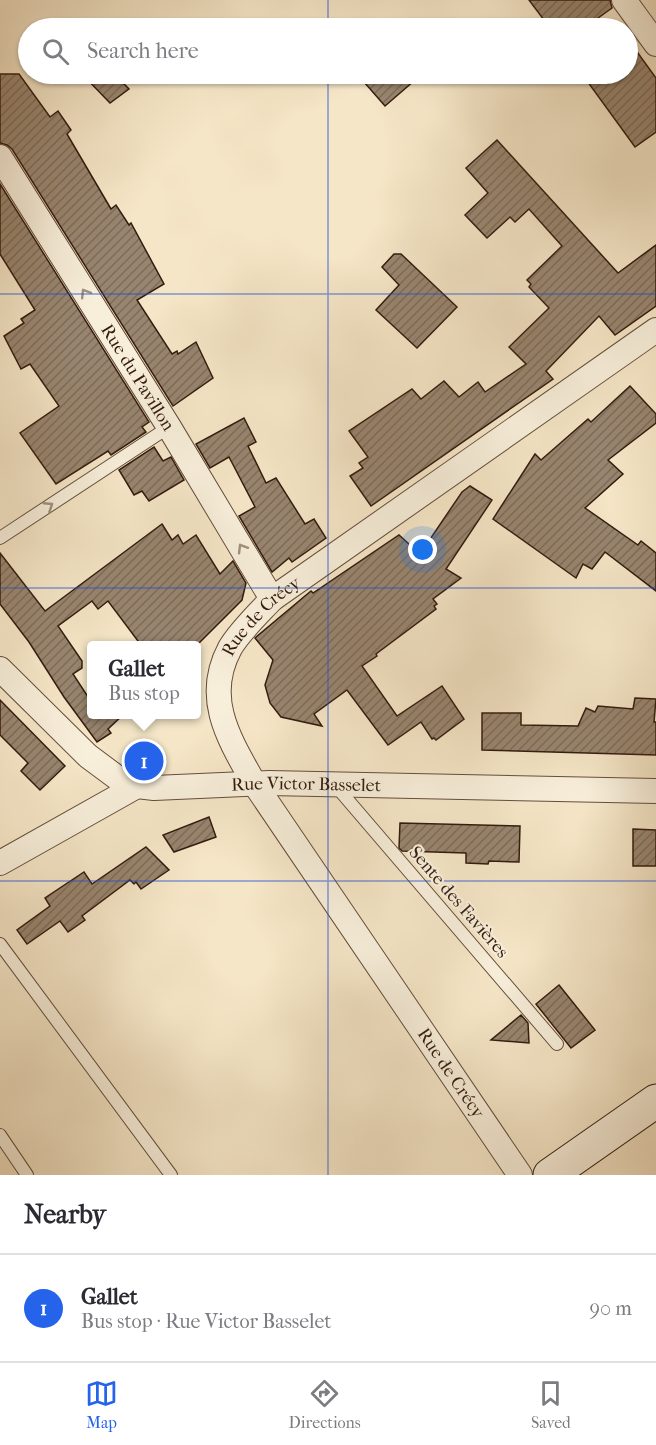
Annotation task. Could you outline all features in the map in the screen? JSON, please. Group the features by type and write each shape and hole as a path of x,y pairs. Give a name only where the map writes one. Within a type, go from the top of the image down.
{"main road":[{"path":"550,1175 656,1101"}],"street":[{"path":"626,1 638,18"},
{"path":"638,18 656,44"},
{"name":"Rue du Pavillon","path":"0,157 169,427 272,599"},
{"name":"Rue de Crécy","path":"520,1175 254,783 231,743 221,713 218,692 220,670 231,646 272,599 654,335"},
{"name":"Rue Victor Basselet","path":"0,669 88,756 119,779 137,786 173,788 254,783 656,791"},
{"path":"0,863 137,786"}],"lane":[{"path":"0,538 169,427"},
{"name":"Sente des Favières","path":"334,784 557,1044"},
{"path":"0,944 171,1175"},
{"path":"0,1135 27,1175"}],"building":[{"path":"529,0 610,0 612,8 598,18 542,18"},
{"path":"638,53 656,78 656,132 635,147 589,84 638,84"},
{"path":"0,74 18,74 18,84 26,84 50,117 58,111 71,130 67,134 111,209 116,205 129,225 131,223 164,284 137,300 172,354 177,351 178,354 196,342 213,378 173,406 12,149 0,143"},
{"path":"92,84 124,84 129,89 110,103"},
{"path":"366,84 410,84 385,106"},
{"path":"497,140 618,273 656,245 656,306 615,335 599,316 546,371 553,379 371,506 350,476 363,468 359,463 368,457 349,431 412,389 421,399 444,381 459,397 478,382 485,392 526,364 509,347 549,308 529,287 531,284 527,280 562,246 529,209 515,222 510,217 487,238 465,215 488,193 466,168"},
{"path":"0,184 149,422 142,427 146,432 111,455 108,451 56,484 20,433 59,406 30,364 21,369 4,336 24,323 21,319 35,310 0,254"},
{"path":"394,254 401,254 457,307 417,348 376,310 399,285 382,267"},
{"path":"630,386 656,414 656,423 608,460 623,474 585,508 638,545 641,541 656,553 656,591 605,552 592,569 583,564 576,578 493,519 535,454 541,460 588,419 591,422"},
{"path":"244,418 256,442 248,446 266,483 276,478 305,524 314,519 326,538 292,562 289,558 272,572 239,516 255,507 229,457 210,468 196,444"},
{"path":"154,447 163,461 171,457 184,480 149,501 142,491 134,495 119,470"},
{"path":"470,486 492,500 446,569 461,578 433,599 437,604 434,606 436,609 362,666 397,716 442,686 464,719 436,740 432,739 421,722 388,745 347,690 314,714 322,726 281,717 270,703 265,685 273,660 255,638 311,591 313,593 399,535 420,554 462,492"},
{"path":"162,524 172,540 178,535 183,544 196,535 220,574 233,561 246,583 242,600 201,641 138,641 108,601 98,609 92,601 58,626 82,661 82,668 73,674 87,695 87,719 119,719 108,729 111,733 97,742 64,697 29,642 0,604 0,553 45,611"},
{"path":"635,698 656,699 654,722 656,722 656,755 482,750 482,713 521,713 521,725 578,726 586,708 595,712 598,706 633,709"},
{"path":"0,700 65,766 40,790 21,771 28,763 0,735"},
{"path":"209,817 216,837 174,852 163,835"},
{"path":"400,823 520,826 519,862 466,863 466,853 402,851 399,848"},
{"path":"633,829 656,830 656,866 633,866"},
{"path":"146,847 169,870 141,889 136,882 134,884 130,880 82,916 85,920 68,932 60,921 27,944 17,930 50,906 45,898 84,872 92,884"},
{"path":"559,985 595,1030 571,1048 536,1004"},
{"path":"521,1015 528,1023 529,1043 491,1040"}],"place":[{"name":"Gallet","path":"144,761"}]}
